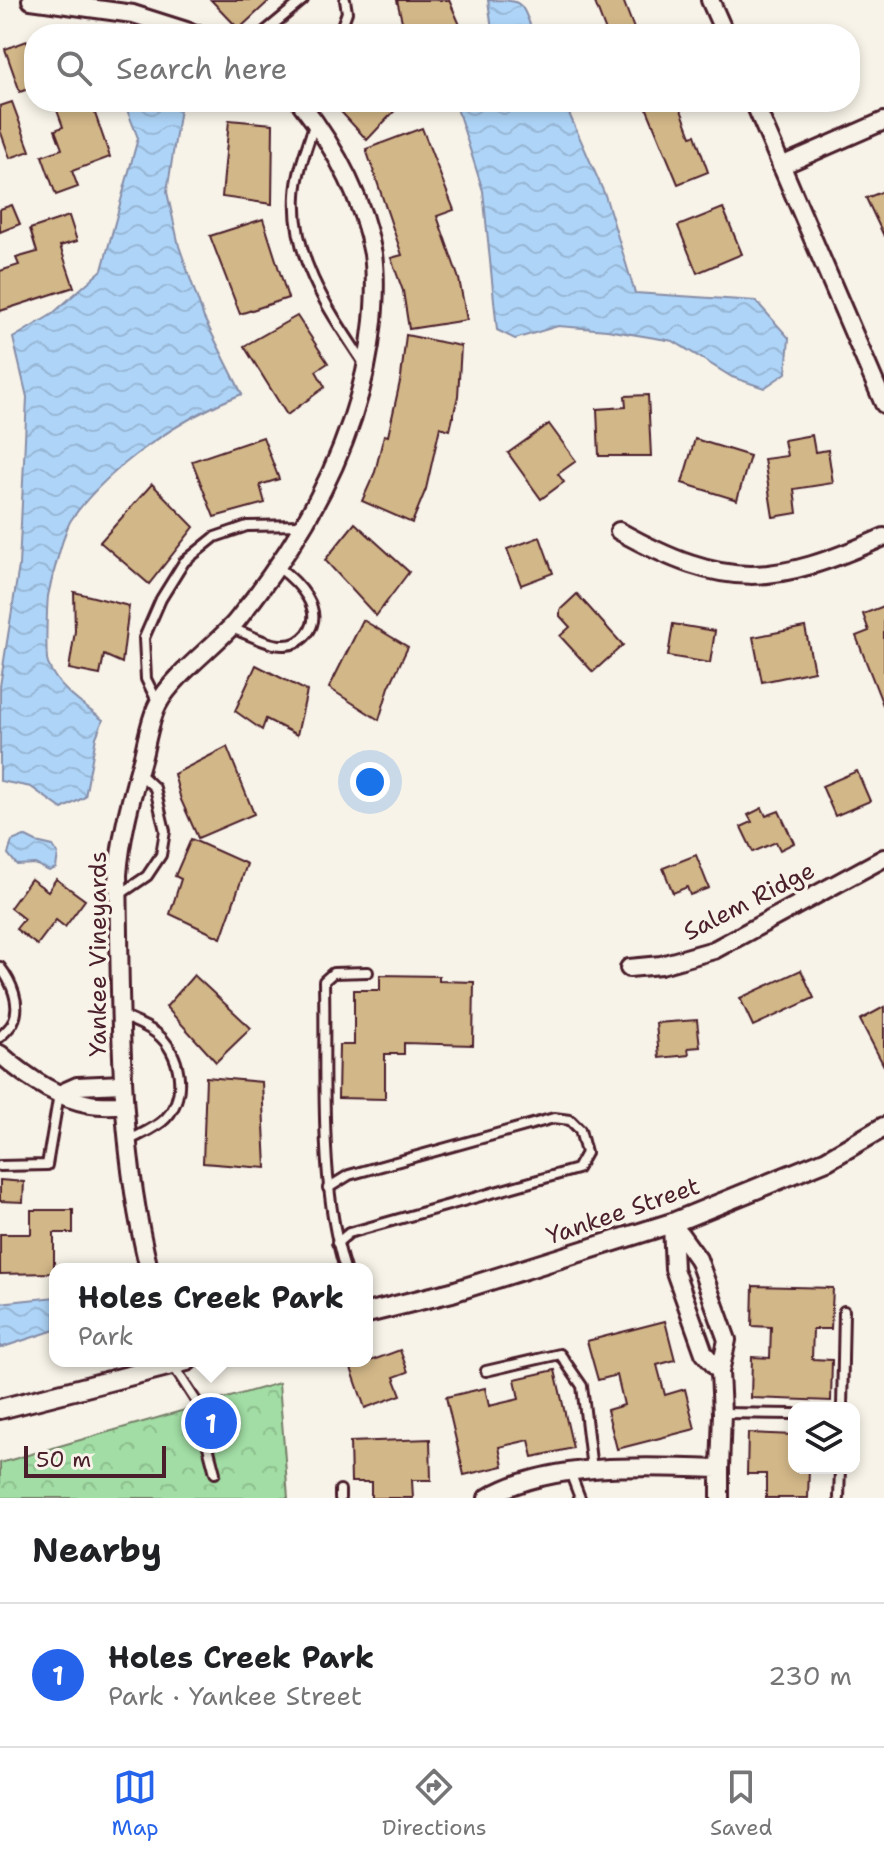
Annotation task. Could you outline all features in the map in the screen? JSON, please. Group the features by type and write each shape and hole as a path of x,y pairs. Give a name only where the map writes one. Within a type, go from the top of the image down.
{"street":[{"path":"31,0 90,3 164,24"},
{"path":"710,0 721,24"},
{"name":"Yankee Vineyards","path":"148,1263 134,1203 123,1105 119,895 121,839 158,703 193,662 231,628 278,567 326,488 345,443 366,367 375,294 373,254 348,181 308,112"},
{"path":"758,112 884,404"},
{"path":"781,166 884,121"},
{"path":"619,531 689,566 751,576 804,569 884,537"},
{"name":"Salem Ridge","path":"629,968 661,965 714,950 884,858"},
{"path":"0,1054 19,1071 59,1094 91,1105 123,1105"},
{"path":"59,1094 77,1086 123,1084"},
{"name":"Yankee Street","path":"373,1312 452,1292 672,1223 827,1160 884,1127"},
{"path":"672,1223 674,1269 704,1353 720,1372"},
{"path":"672,1223 698,1259 727,1340 720,1372 720,1498"},
{"path":"0,1409 158,1367"},
{"path":"487,1498 510,1487 570,1471 720,1469"}],"lane":[{"path":"274,24 303,0"},
{"path":"343,24 347,12 345,0"},
{"path":"315,122 296,193 297,230 307,267 324,304 366,367"},
{"path":"158,703 146,679 144,638 161,599 184,562 215,537 247,526 302,525"},
{"path":"231,628 286,645 303,640 314,625 314,608 278,567"},
{"path":"119,895 147,876 161,855 165,831 155,788 138,773"},
{"path":"0,967 8,977 16,1002 14,1022 0,1037"},
{"path":"343,1263 328,1188 324,981 333,973 368,972"},
{"path":"121,1016 157,1033 173,1054 181,1079 178,1100 166,1119 128,1141"},
{"path":"0,1166 47,1165 59,1094"},
{"path":"328,1188 349,1175 554,1118 570,1120 580,1130 586,1153 577,1169 349,1233 337,1243"},
{"path":"842,1402 844,1311"},
{"path":"486,1371 560,1354 582,1386 592,1469"},
{"path":"179,1367 196,1401 215,1473"},
{"path":"722,1413 788,1414"},
{"path":"570,1471 580,1498"},
{"path":"839,1498 840,1474"}],"green space":[{"path":"279,1383 288,1498 0,1498 0,1463"}],"water":[{"path":"488,0 515,2 523,9 530,24 491,24"},
{"path":"128,112 179,112 167,192 179,246 204,318 242,394 195,416 148,446 105,481 68,526 48,596 47,659 52,673 65,689 103,720 96,737 85,797 62,809 31,787 0,781 0,686 19,566 27,397 13,338 51,315 102,270 138,138"},
{"path":"458,112 568,112 605,195 635,293 756,301 789,338 786,373 764,388 732,377 673,341 558,326 515,339 497,330 483,191"},
{"path":"24,836 53,846 58,854 56,868 49,871 35,864 17,865 8,854 12,841"},
{"path":"49,1298 49,1332 0,1348 0,1303"}],"building":[{"path":"211,0 270,0 244,24 234,24"},
{"path":"397,0 449,0 460,24 403,24"},
{"path":"594,0 623,0 632,24 603,24"},
{"path":"24,42 24,91 20,92 5,49"},
{"path":"12,102 30,151 10,158 0,130 0,106"},
{"path":"58,112 94,112 110,157 72,171 78,187 56,195 42,156 62,149 55,130 63,127"},
{"path":"341,112 394,112 367,140"},
{"path":"648,112 682,112 691,136 695,135 708,172 678,184"},
{"path":"229,120 273,124 272,204 222,197"},
{"path":"422,128 454,210 437,216 459,279 467,320 409,329 403,291 391,258 402,255 366,149"},
{"path":"884,191 884,236 866,198"},
{"path":"12,205 20,224 0,232 0,209"},
{"path":"723,208 742,254 697,273 678,226"},
{"path":"69,216 77,241 60,246 74,287 0,311 0,271 19,265 16,258 37,252 30,229"},
{"path":"263,219 288,298 240,314 210,236"},
{"path":"297,316 328,363 316,371 325,387 287,415 244,346"},
{"path":"406,335 461,346 458,396 450,430 440,427 426,489 412,523 362,501 375,472 384,435 388,436 401,377"},
{"path":"648,395 651,456 599,456 597,409 626,407 625,396"},
{"path":"549,424 576,461 558,474 564,482 541,499 508,453"},
{"path":"812,435 815,452 828,450 833,483 794,489 797,513 773,517 764,459 787,456 784,440"},
{"path":"263,437 279,479 260,485 265,503 214,517 192,461"},
{"path":"695,439 750,456 737,500 682,483"},
{"path":"152,484 194,527 149,584 100,542"},
{"path":"355,523 409,572 376,616 325,560"},
{"path":"540,537 553,573 521,585 507,549"},
{"path":"74,592 129,606 122,663 104,655 100,675 69,669 75,631"},
{"path":"577,594 623,645 593,672 560,636 570,627 560,616 560,610"},
{"path":"884,606 883,705 856,636 869,631 863,614"},
{"path":"363,620 408,647 389,687 379,720 329,688"},
{"path":"673,624 715,631 710,663 668,656"},
{"path":"805,627 814,671 762,682 753,637"},
{"path":"256,665 307,691 297,735 266,719 262,730 235,711"},
{"path":"227,747 254,814 198,838 181,800 174,774"},
{"path":"857,771 870,801 835,816 822,786"},
{"path":"762,808 766,816 779,811 794,843 780,850 776,842 753,852 741,827 752,822 748,815"},
{"path":"191,839 247,864 221,938 170,914 181,879 175,876"},
{"path":"696,855 709,888 690,895 687,887 673,893 663,868"},
{"path":"31,879 48,891 56,879 85,900 65,927 56,920 37,945 16,929 24,919 10,908"},
{"path":"801,970 814,998 753,1026 740,998"},
{"path":"194,975 251,1028 216,1062 166,1007"},
{"path":"380,975 439,976 439,981 474,982 473,1045 404,1043 404,1054 385,1054 385,1099 338,1098 339,1045 354,1045 354,990 380,990"},
{"path":"884,1007 884,1066 860,1020"},
{"path":"697,1020 700,1047 688,1048 689,1055 659,1058 656,1023"},
{"path":"206,1077 262,1082 266,1168 203,1163"},
{"path":"0,1180 24,1182 23,1202 0,1201"},
{"path":"31,1210 73,1210 73,1233 54,1233 54,1263 49,1263 49,1273 0,1274 0,1234 31,1234"},
{"path":"753,1286 833,1288 831,1329 813,1329 812,1359 832,1360 831,1401 751,1398 752,1357 770,1358 771,1327 752,1326"},
{"path":"665,1321 675,1360 657,1365 665,1395 685,1389 695,1429 617,1449 607,1410 624,1405 617,1375 598,1380 587,1341"},
{"path":"400,1350 408,1372 394,1377 401,1395 365,1408 351,1368 373,1367 373,1360"},
{"path":"555,1370 573,1448 533,1457 529,1440 499,1447 503,1466 464,1475 446,1397 485,1388 489,1406 519,1399 515,1379"},
{"path":"748,1433 788,1435 788,1474 809,1474 808,1498 766,1498 766,1474 747,1474"},
{"path":"430,1439 431,1480 412,1480 413,1498 371,1498 371,1482 351,1482 350,1442"}],"place":[{"name":"Holes Creek Park","path":"211,1423"}]}
